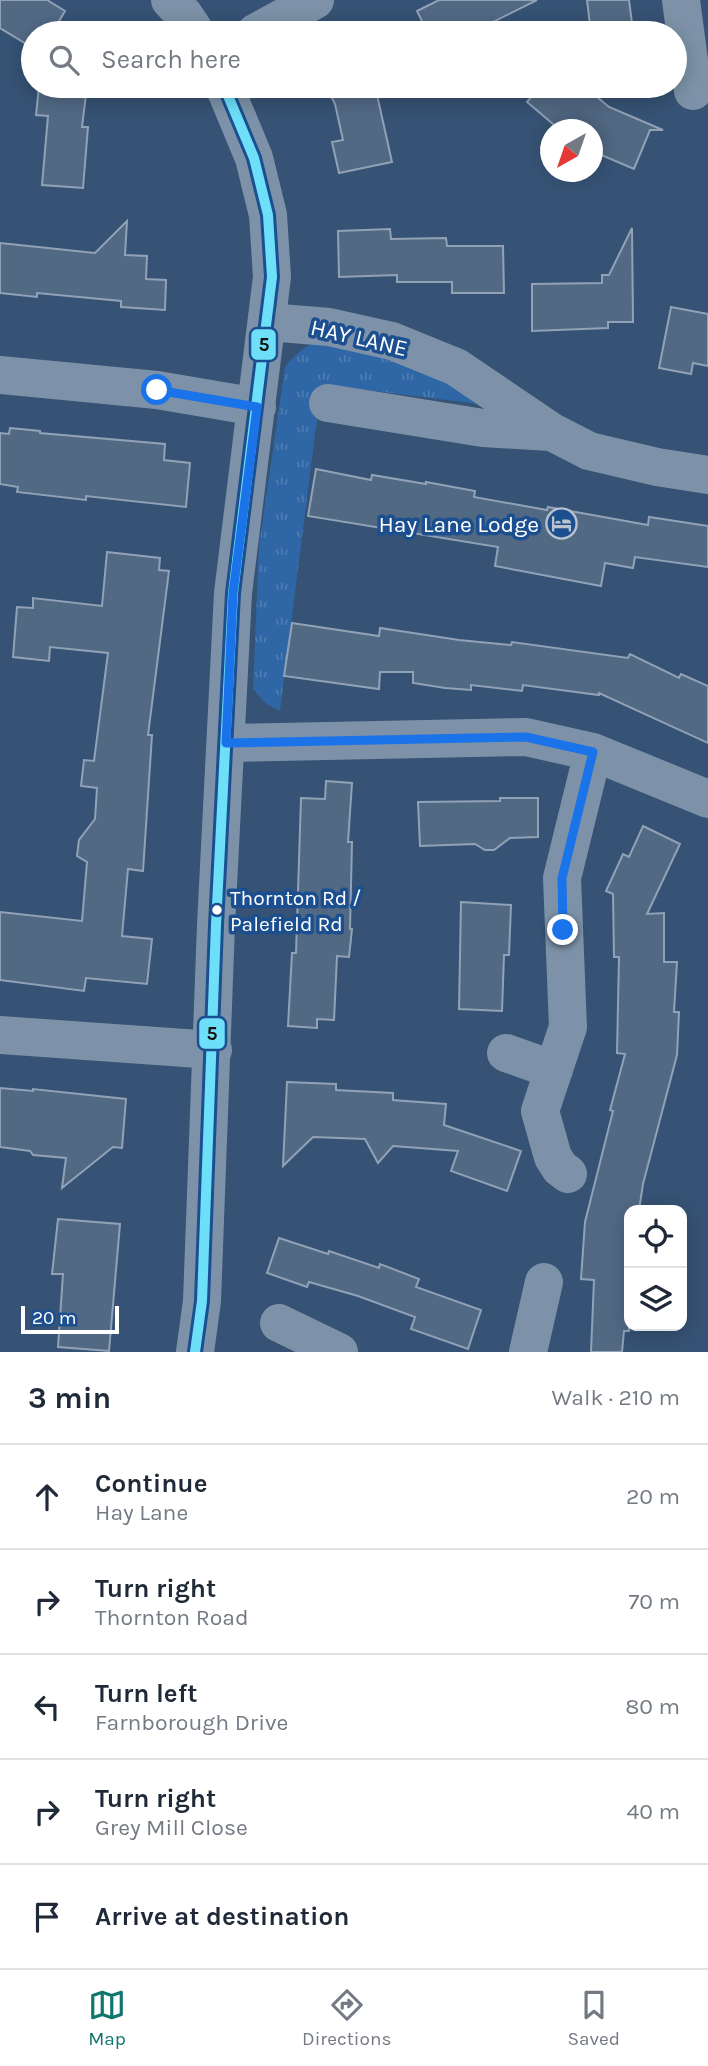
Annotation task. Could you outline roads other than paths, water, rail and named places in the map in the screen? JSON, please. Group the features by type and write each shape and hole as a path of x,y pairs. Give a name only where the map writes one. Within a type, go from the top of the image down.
{"street":[{"path":"170,0 188,21"},
{"path":"277,21 316,0"},
{"path":"681,0 681,21"},
{"path":"687,72 693,90"},
{"path":"195,1352 202,1301 216,925 233,593 272,277 268,215 254,158 229,98"},
{"name":"HAY LANE","path":"268,322 329,327 392,341 456,367 552,432 589,451 657,467 708,475"},
{"path":"0,375 157,390 257,407"},
{"name":"HAY LANE","path":"328,403 483,428 552,432"},
{"path":"226,743 526,737 593,752 708,799"},
{"path":"568,1174 553,1157 540,1111 568,1027 562,878 593,752"},
{"path":"0,1035 213,1050"},
{"path":"506,1053 554,1070"},
{"path":"527,1352 544,1282"},
{"path":"279,1323 339,1352"}],"place":[{"name":"Hay Lane Lodge","path":"562,524"},
{"name":"Thornton Rd / Palefield Rd","path":"217,910"}]}
